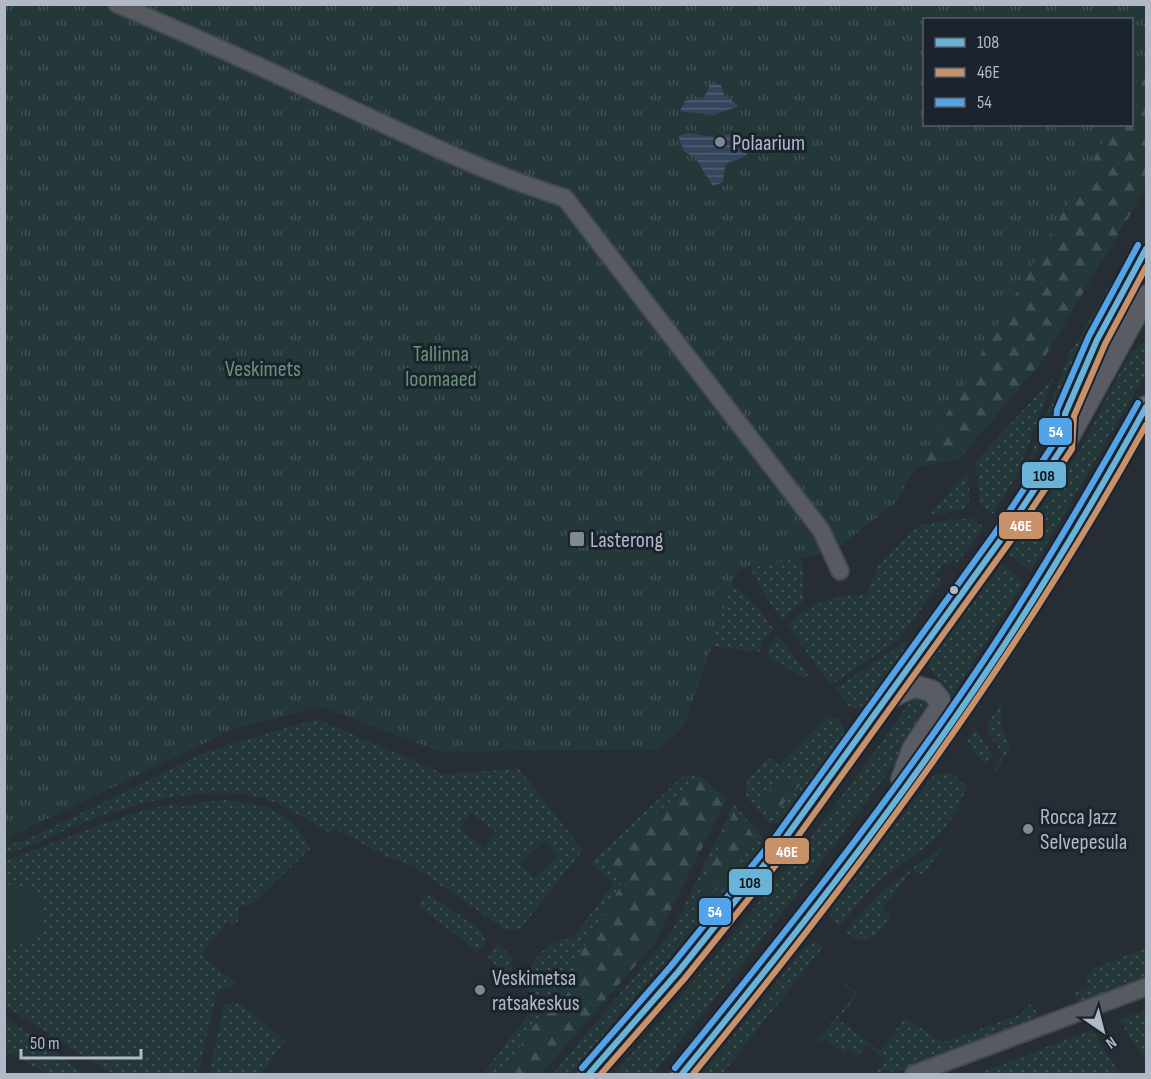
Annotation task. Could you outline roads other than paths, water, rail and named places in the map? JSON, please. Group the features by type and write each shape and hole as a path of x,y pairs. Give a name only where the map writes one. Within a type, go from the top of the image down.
{"main road":[{"path":"589,1074 678,972 781,844 888,698 993,551 1064,445 1146,296"},
{"path":"1120,343 1146,328"},
{"path":"686,1072 806,920 894,802 1036,599 1139,426 1146,407"},
{"path":"888,698 914,686 924,687 932,691 939,699 940,708 909,757 894,802"}],"street":[{"path":"117,4 212,45 429,147 531,188 565,198 821,530 840,571"},
{"path":"914,1074 1146,987"}],"water":[{"path":"714,83 721,85 724,95 739,106 714,115 680,111 685,101 704,97 710,85"},
{"path":"688,133 714,137 736,133 738,139 746,143 747,155 729,162 725,168 723,182 713,186 696,159 684,151 678,136"}],"place":[{"name":"Polaarium","path":"720,142"},
{"name":"Lasterong","path":"577,539"},
{"name":"Rocca Jazz Selvepesula","path":"1028,829"},
{"name":"Veskimetsa ratsakeskus","path":"480,990"}],"park label":[{"name":"Tallinna loomaaed","path":"441,366"},
{"name":"Veskimets","path":"263,368"}]}
